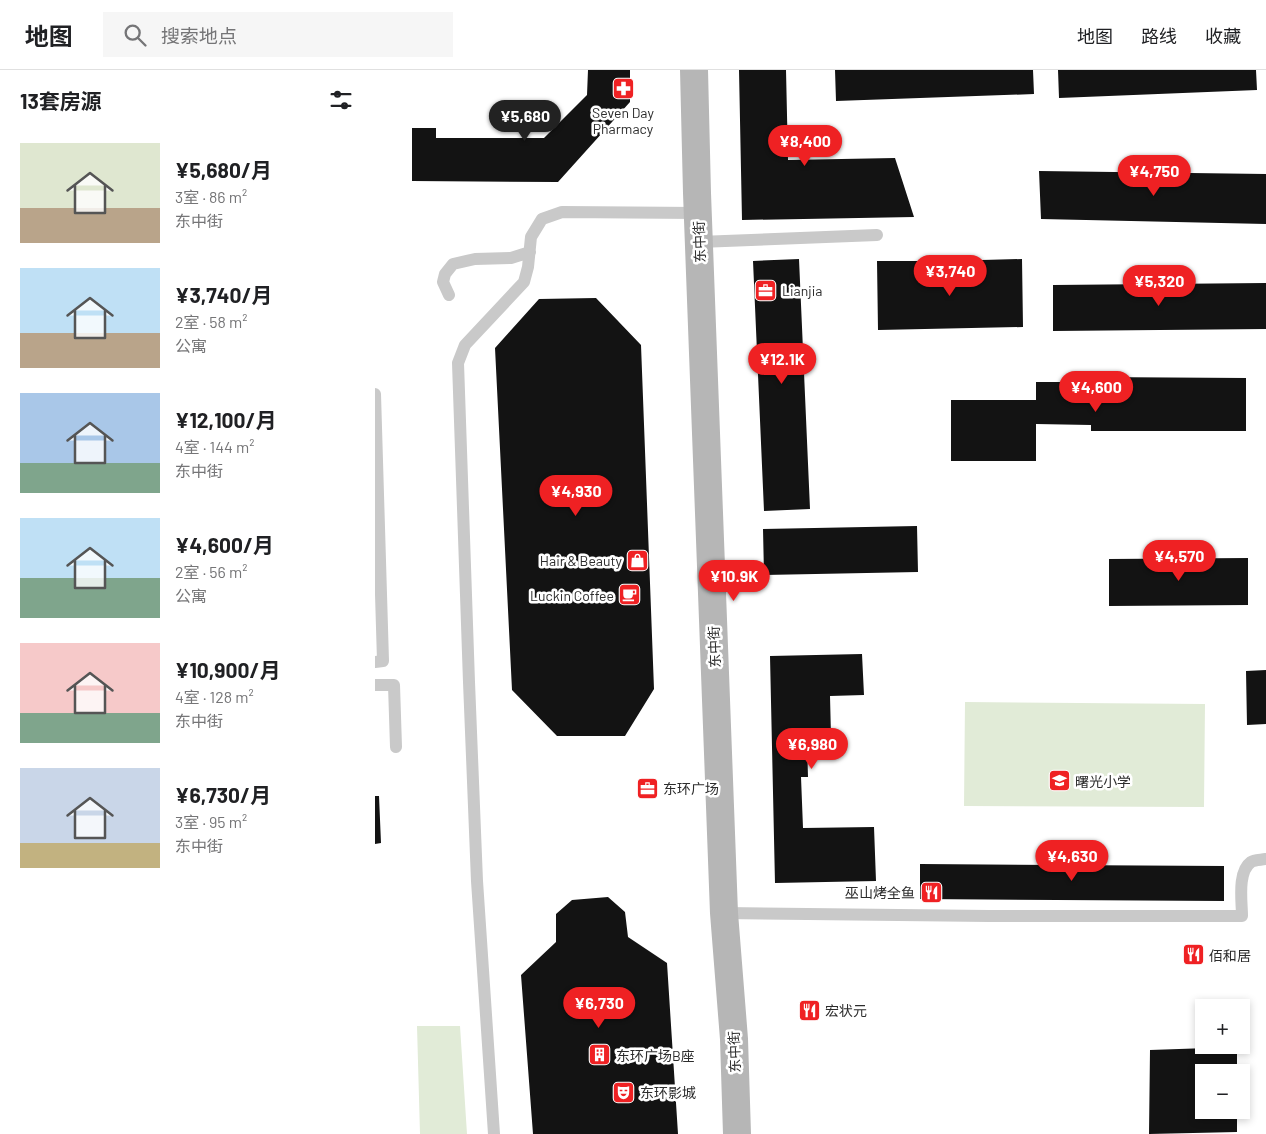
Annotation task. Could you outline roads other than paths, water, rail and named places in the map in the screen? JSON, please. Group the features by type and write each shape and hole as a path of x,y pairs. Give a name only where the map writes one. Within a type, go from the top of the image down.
{"street":[{"name":"东中街","path":"694,70 724,913 734,1039 737,1134"}],"lane":[{"path":"493,1134 477,871 458,363 465,346 524,282 528,267 531,237 542,219 562,212 698,213"},
{"path":"699,242 877,235"},
{"path":"449,295 443,282 445,274 453,264 475,260 511,258 529,252"},
{"path":"375,394 383,661 375,662"},
{"path":"375,685 394,685 395,747"},
{"path":"724,913 1241,916 1242,878 1245,868 1252,861 1266,860"}],"place":[{"name":"Seven Day Pharmacy","path":"623,89"},
{"name":"Lianjia","path":"766,290"},
{"name":"Hair & Beauty","path":"638,560"},
{"name":"Luckin Coffee","path":"630,595"},
{"name":"曙光小学","path":"1059,781"},
{"name":"东环广场","path":"647,788"},
{"name":"巫山烤全鱼","path":"931,892"},
{"name":"佰和居","path":"1193,955"},
{"name":"宏状元","path":"809,1010"},
{"name":"东环广场B座","path":"600,1055"},
{"name":"东环影城","path":"624,1092"}]}
